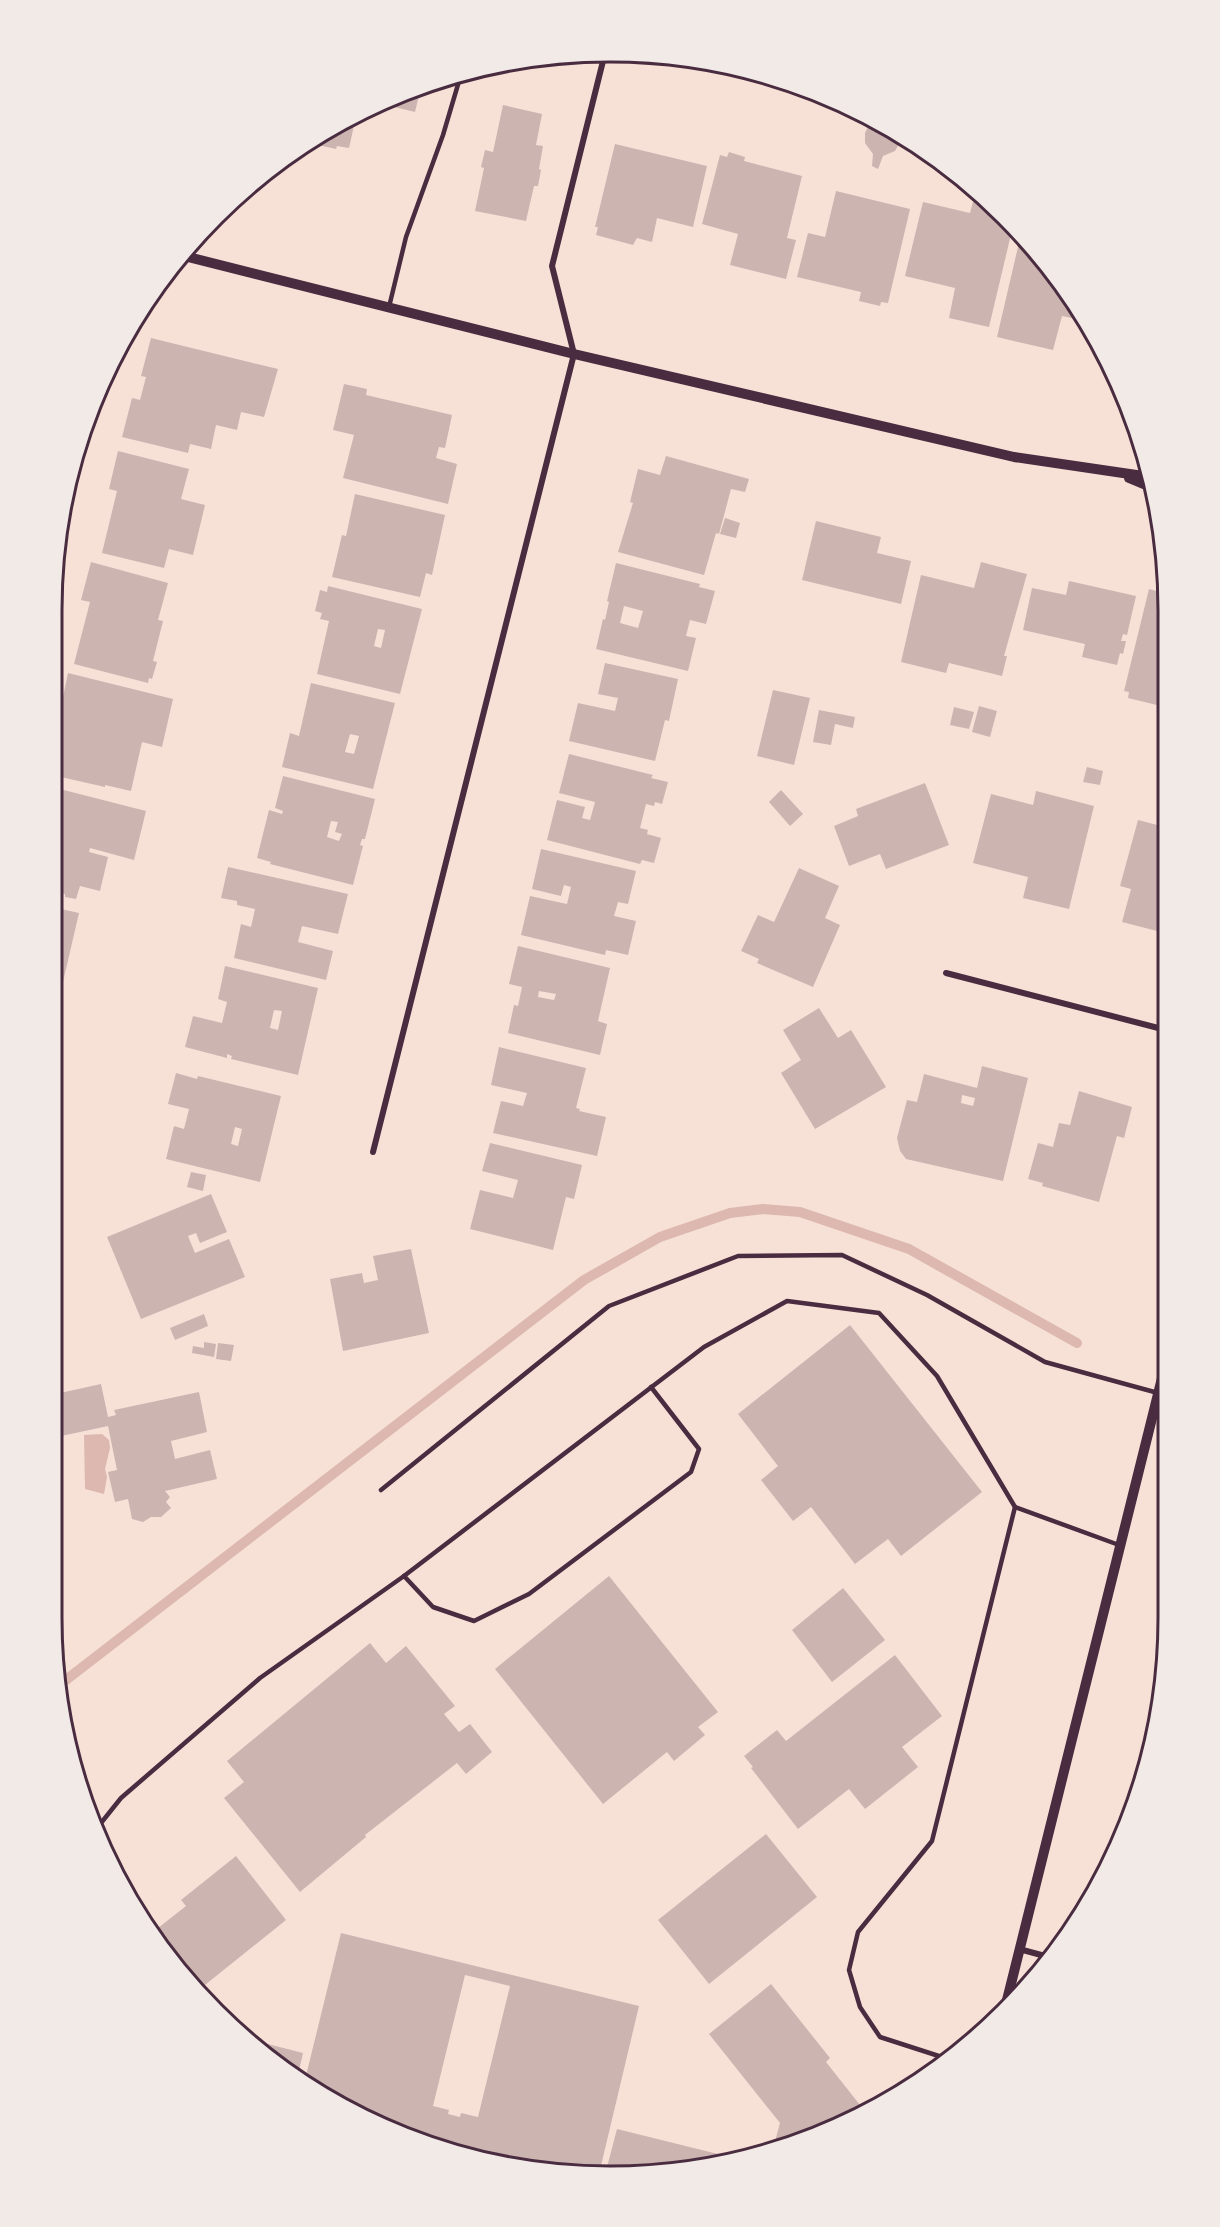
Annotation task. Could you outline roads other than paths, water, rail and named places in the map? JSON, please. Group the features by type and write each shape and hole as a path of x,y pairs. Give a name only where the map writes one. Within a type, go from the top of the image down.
{"street":[{"path":"373,1152 574,354 552,266 603,62"},
{"path":"190,258 574,354 1014,457 1142,476"},
{"path":"1118,473 1144,485"},
{"path":"946,973 1158,1028"},
{"path":"1008,1994 1158,1393"},
{"path":"1019,1949 1042,1955"}],"lane":[{"path":"388,307 406,237 443,135 458,83"},
{"path":"381,1490 609,1306 738,1256 842,1256 927,1295 1044,1362 1158,1393"},
{"path":"101,1822 121,1798 260,1678 404,1576 704,1347 787,1301 879,1313 937,1376 1015,1507 1121,1546"},
{"path":"404,1576 433,1607 474,1621 529,1594 690,1472 699,1449 651,1387"},
{"path":"939,2056 880,2037 860,2007 849,1970 858,1932 932,1841 1015,1507"}],"waterway":[{"path":"65,1680 584,1280 660,1237 730,1213 763,1209 800,1212 909,1249 1077,1343"}]}
